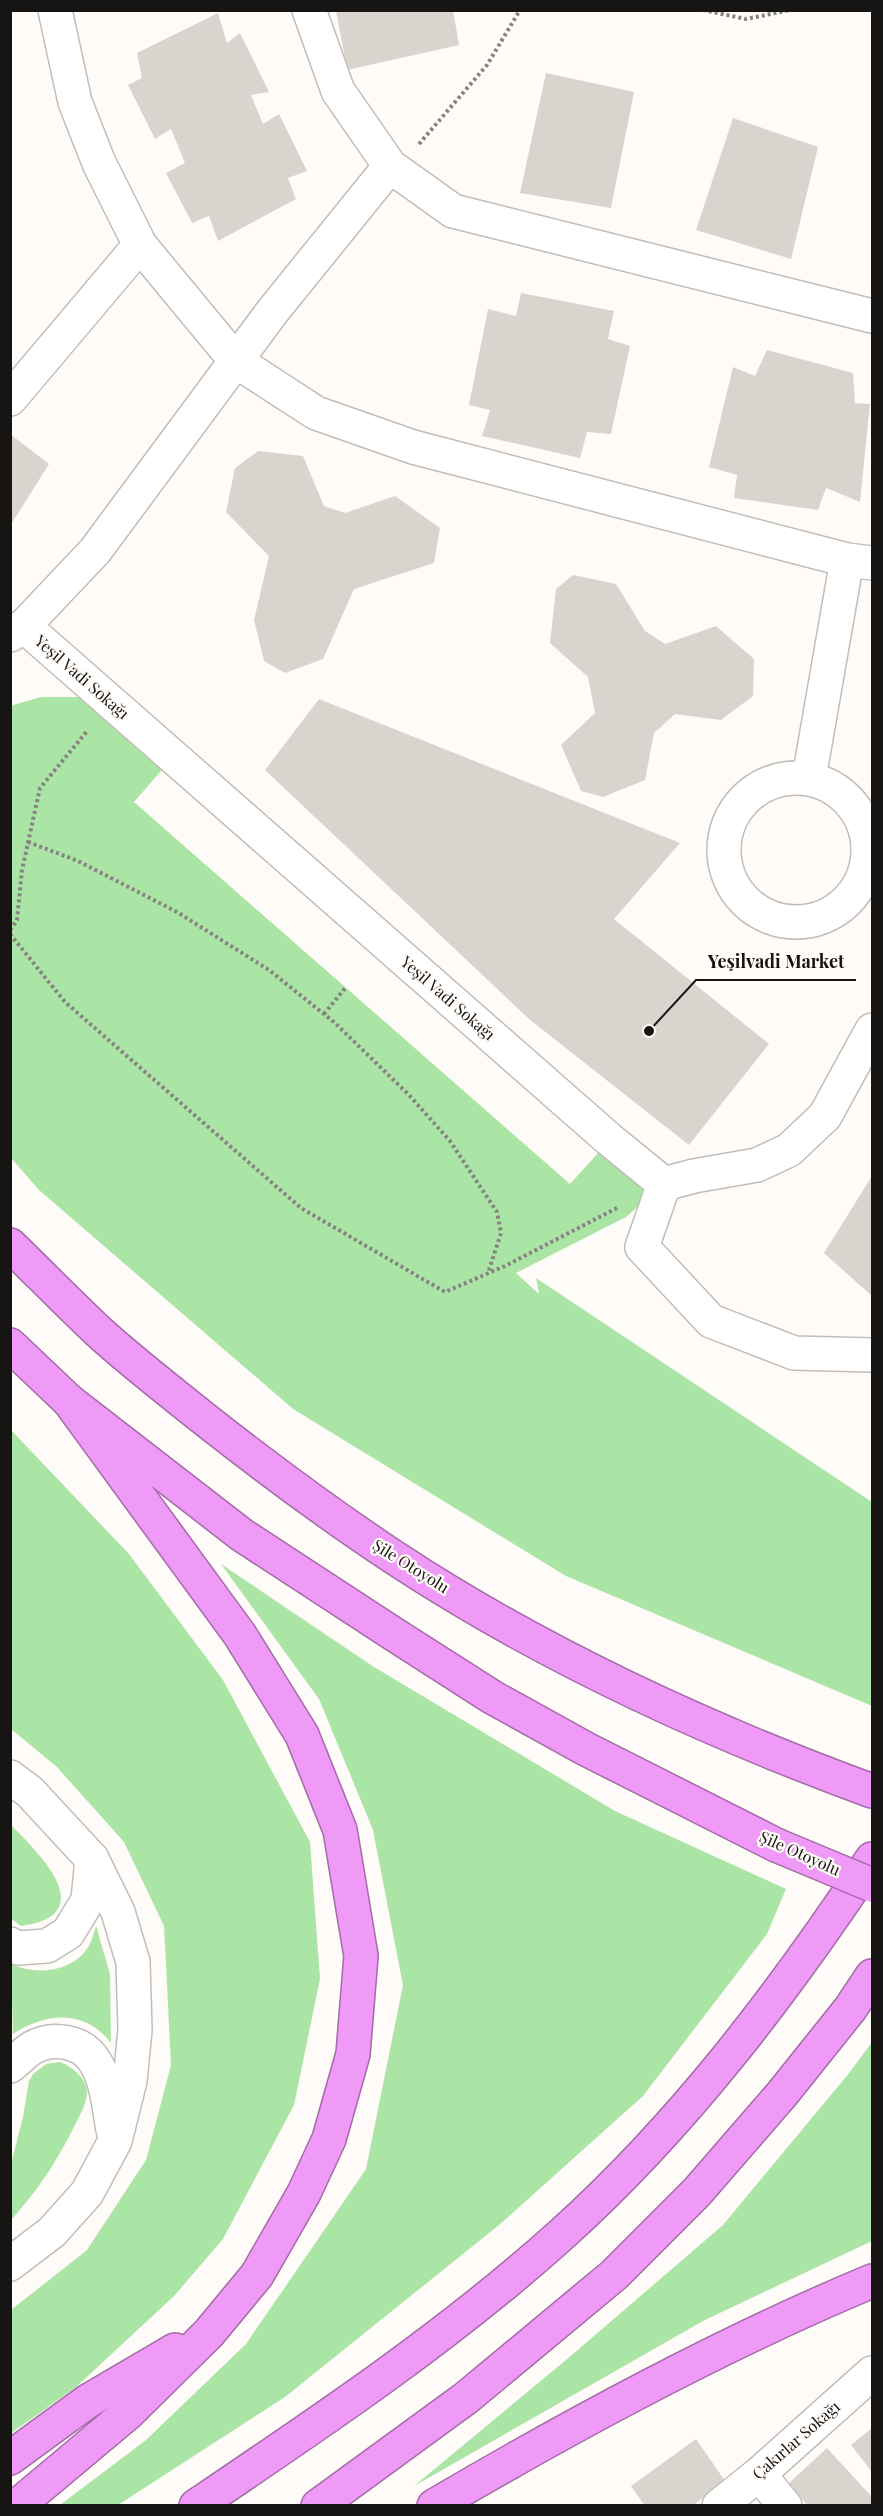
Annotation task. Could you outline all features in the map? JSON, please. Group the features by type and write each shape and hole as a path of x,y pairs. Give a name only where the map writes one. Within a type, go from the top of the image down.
{"highway":[{"name":"Şile Otoyolu","path":"10,1245 99,1332 169,1390 272,1473 396,1559 505,1624 620,1684 727,1733 873,1791"},
{"name":"Şile Otoyolu","path":"10,1345 69,1401 243,1535 492,1697 586,1749 776,1845 873,1885"},
{"path":"17,2505 128,2413 209,2332 257,2275 304,2193 329,2139 353,2054 361,1956 340,1830 302,1735 240,1635 69,1401"},
{"path":"196,2505 333,2414 488,2298 563,2233 644,2154 716,2072 780,1992 873,1859"},
{"path":"318,2505 466,2398 614,2275 698,2192 782,2094 850,2009 873,1976"},
{"path":"434,2505 701,2360 817,2304 873,2281"},
{"path":"10,2458 88,2401 209,2332"}],"street":[{"path":"55,10 75,102 99,162 140,246 236,361 316,413 412,447 860,562 809,778"},
{"path":"309,10 338,91 390,166 453,211 873,316"},
{"name":"Yeşil Vadi Sokağı","path":"390,166 272,312 95,551 17,631 117,707 610,1140 664,1184"},
{"path":"10,399 140,246"},
{"path":"784,778 809,778 831,786 849,800 862,819 869,841 868,864 861,885 847,903 828,917 806,923 783,922 759,913 740,897 728,874 725,858 728,825 740,803 760,787 784,778"},
{"path":"873,1030 825,1116 789,1150 757,1165 694,1176 664,1184 642,1247 711,1321 794,1353 873,1355"},
{"path":"10,1777 30,1792 92,1859 118,1912 133,1962 135,2030 130,2082 115,2141 87,2193 52,2232 10,2264"},
{"path":"10,1944 18,1948 47,1946 68,1933 88,1900 92,1859"},
{"path":"10,2066 33,2047 59,2041 79,2046 95,2061 104,2085 115,2141"},
{"name":"Çakırlar Sokağı","path":"718,2505 759,2474 873,2373"},
{"path":"759,2474 785,2505"}],"path":[{"path":"390,166 410,154 487,65 520,10"},
{"path":"703,10 746,19 790,10"},
{"path":"117,707 88,729 40,788 22,870 16,920 10,932 65,1002 301,1208 445,1292 488,1273 664,1184"},
{"path":"28,842 78,861 177,912 269,970 324,1014 409,1095 450,1141 496,1212 501,1233 488,1273"},
{"path":"324,1014 346,987"}],"green space":[{"path":"41,697 84,697 173,757 134,802 570,1184 610,1140 664,1184 626,1217 516,1273 539,1294 536,1278 872,1502 872,1706 566,1576 293,1409 39,1190 11,1158 10,706"},
{"path":"11,1430 129,1554 223,1680 310,1842 320,1979 294,2105 223,2239 174,2296 75,2388 11,2433 11,2310 87,2250 146,2160 171,2065 164,1926 124,1842 57,1767 11,1729"},
{"path":"221,1564 374,1667 615,1811 786,1889 767,1934 643,2096 499,2225 285,2397 118,2505 60,2505 146,2440 246,2344 366,2169 403,1985 373,1830 319,1699"},
{"path":"11,1825 48,1867 57,1883 61,1897 57,1910 45,1920 21,1926 11,1919"},
{"path":"96,1926 110,1974 111,2043 101,2032 77,2019 52,2018 39,2021 13,2034 11,1964 38,1970 65,1966 84,1953 91,1942"},
{"path":"872,2042 872,2241 703,2321 414,2486 566,2360 723,2225 850,2072"},
{"path":"60,2062 81,2077 86,2087 86,2101 53,2165 11,2220 11,2164 29,2081 33,2074 46,2064"}],"building":[{"path":"336,10 453,10 459,45 347,70"},
{"path":"218,13 227,43 240,33 269,92 251,95 263,124 279,114 307,171 288,178 296,199 218,241 209,216 192,223 166,173 185,163 171,129 155,139 128,85 142,78 137,53"},
{"path":"546,73 634,92 611,208 520,193"},
{"path":"733,118 818,147 791,259 696,230"},
{"path":"521,293 614,311 608,339 630,346 611,434 587,432 580,458 482,436 490,410 469,405 488,309 516,316"},
{"path":"767,350 853,373 855,403 870,404 860,502 826,488 818,510 734,498 737,475 709,467 733,367 755,376"},
{"path":"10,434 49,464 10,526"},
{"path":"258,451 303,456 324,506 345,513 395,496 440,528 434,563 354,589 323,659 285,673 264,661 254,620 269,556 226,512 235,468"},
{"path":"573,575 616,584 645,631 665,644 716,626 754,659 753,696 721,720 675,714 654,733 645,780 603,797 581,791 561,745 595,713 588,677 550,643 556,589"},
{"path":"319,699 680,843 614,919 769,1044 689,1145 529,1019 265,770"},
{"path":"872,1176 872,1296 824,1253"},
{"path":"872,2428 872,2472 851,2445"},
{"path":"696,2439 725,2481 692,2506 645,2506 631,2486"},
{"path":"827,2448 872,2497 872,2506 808,2506 788,2484"}],"place":[{"name":"Yeşilvadi Market","path":"649,1031"}]}
